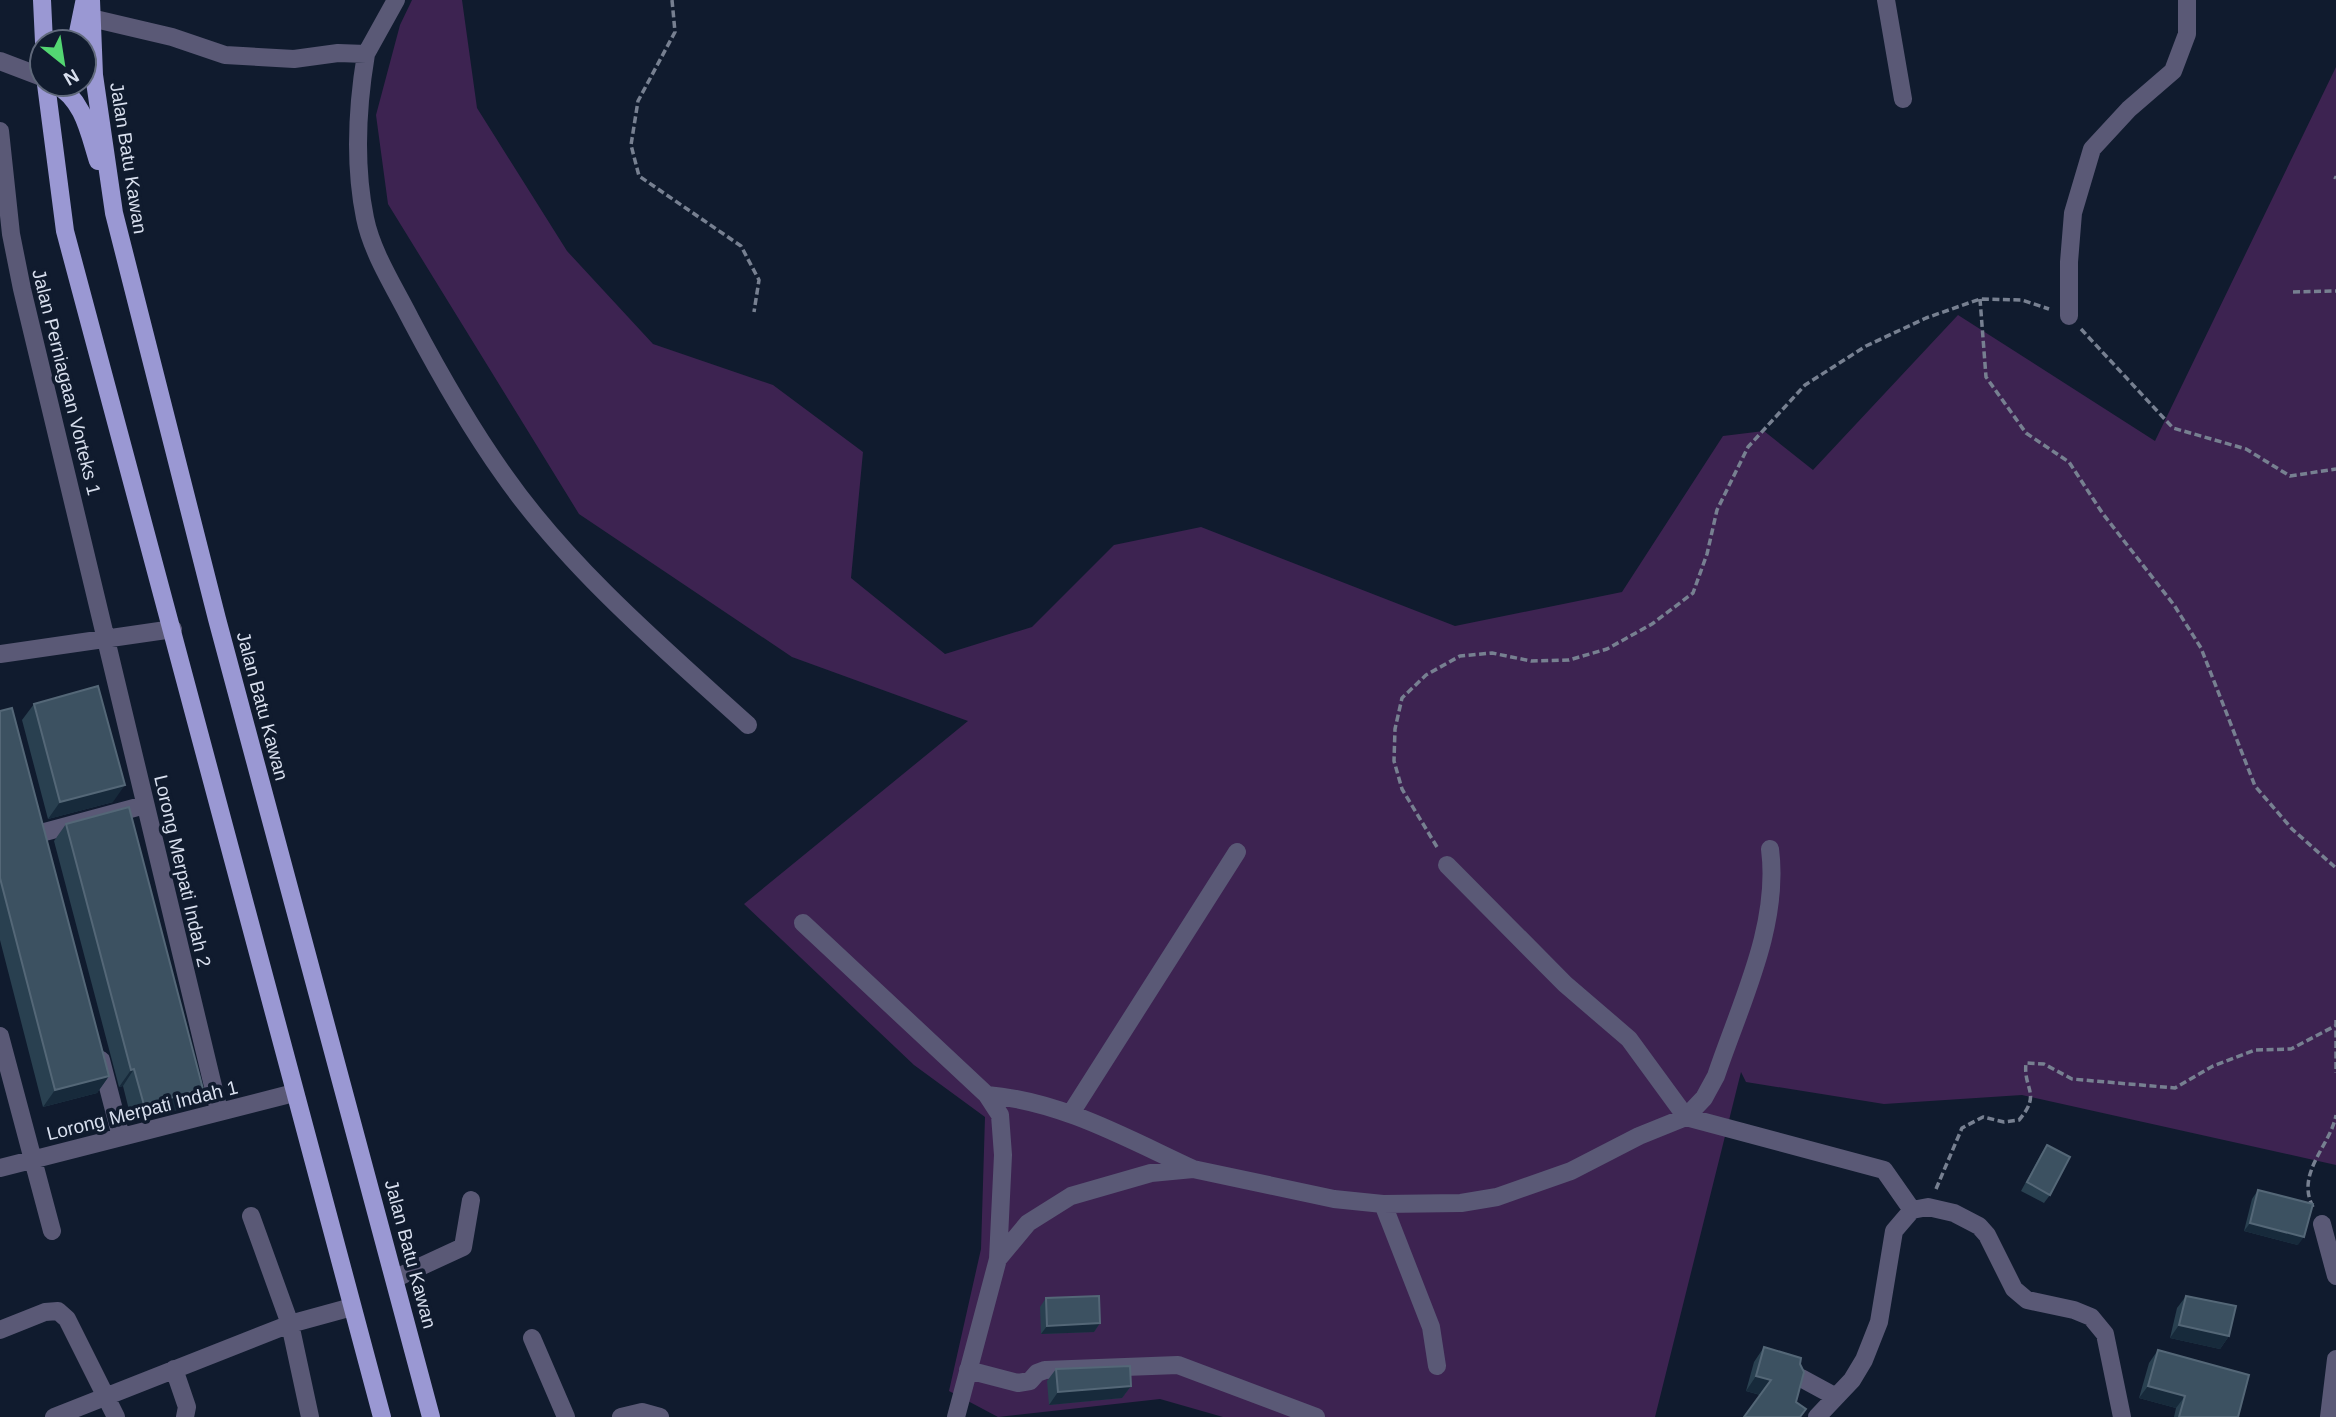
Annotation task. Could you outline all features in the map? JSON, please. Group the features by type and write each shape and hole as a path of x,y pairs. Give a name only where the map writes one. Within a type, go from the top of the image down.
{"main road":[{"path":"42,0 43,28"},
{"path":"79,28 85,0"},
{"name":"Jalan Batu Kawan","path":"91,9 94,75 114,213 217,619 396,1278 430,1417"},
{"path":"48,98 65,231 382,1417"},
{"path":"72,98 82,113 114,213"}],"street":[{"path":"396,0 366,54 358,137 359,182 365,221 391,279 434,363 504,475 556,540 660,645 748,726"},
{"path":"1886,0 1903,99"},
{"path":"2069,316 2068,262 2073,213 2092,149 2129,110 2174,71 2187,34 2187,0"},
{"path":"91,9 225,55 294,59 338,53 366,54"},
{"path":"0,61 28,72"},
{"name":"Jalan Perniagaan Vorteks 1","path":"0,131 5,235 108,639"},
{"path":"0,654 173,629"},
{"name":"Lorong Merpati Indah 2","path":"108,639 219,1111"},
{"path":"41,834 145,805"},
{"path":"987,1095 1022,1098 1071,1113 1194,1169 1334,1199 1383,1204 1461,1203 1497,1197 1571,1171 1639,1136 1686,1117 1704,1098 1716,1076 1766,926 1774,880 1770,849"},
{"path":"1071,1113 1237,852"},
{"path":"1447,865 1565,984 1629,1040 1686,1117 1884,1170 1920,1209 1954,1213 1979,1226 1987,1235 2014,1289 2027,1300 2074,1310 2091,1317 2105,1334 2122,1417"},
{"path":"803,923 987,1095 1000,1115 1003,1155 998,1259 956,1417"},
{"path":"0,1036 5,1075 33,1159 52,1231"},
{"path":"97,1044 121,1137"},
{"name":"Lorong Merpati Indah 1","path":"0,1168 294,1093"},
{"path":"998,1259 1028,1223 1071,1196 1151,1173 1194,1169"},
{"path":"396,1278 463,1247 471,1200"},
{"path":"1383,1204 1431,1327 1437,1366"},
{"path":"1817,1417 1864,1360 1879,1322 1894,1231 1920,1209"},
{"path":"251,1216 290,1324 304,1415"},
{"path":"2322,1224 2336,1276"},
{"path":"54,1417 290,1324 352,1307"},
{"path":"0,1330 45,1311 58,1311 67,1318 116,1417"},
{"path":"532,1338 566,1417"},
{"path":"2329,1417 2336,1359"},
{"path":"968,1370 1018,1383 1030,1381 1037,1373 1045,1370 1178,1365 1316,1417"},
{"path":"174,1369 187,1407 185,1417"},
{"path":"1801,1378 1836,1397"},
{"path":"621,1417 642,1412 657,1417"}],"path":[{"path":"672,0 675,32 638,101 631,145 639,176 741,246 759,280 754,312"},
{"path":"2292,292 2336,291"},
{"path":"1980,299 1986,377 2026,433 2069,462 2103,514 2174,604 2201,648 2255,786 2292,829 2336,868"},
{"path":"1447,865 1402,789 1394,761 1395,729 1402,698 1426,675 1460,656 1492,653 1531,661 1569,660 1607,649 1672,609 1693,593 1707,554 1717,510 1748,447 1812,379 1866,346 1926,318 1980,299 2022,300 2069,316 2173,428 2246,449 2290,476 2336,469"},
{"path":"2336,1020 2336,1073"},
{"path":"1920,1209 1962,1128 1983,1117 2004,1122 2019,1120 2031,1106 2032,1089 2024,1077 2026,1063 2044,1064 2072,1079 2175,1088 2223,1062 2255,1050 2291,1049 2335,1026"},
{"path":"2322,1224 2310,1201 2309,1177 2320,1148 2335,1129 2336,1115"}],"shaded area":[{"path":"412,0 462,0 477,108 567,251 653,344 773,385 863,452 851,578 945,654 1032,627 1114,545 1201,527 1455,626 1622,592 1723,436 1764,431 1813,470 1958,315 2155,441 2336,67 2336,1165 2022,1095 1884,1104 1746,1082 1741,1072 1655,1417 1223,1417 1160,1399 998,1417 949,1391 981,1249 985,1117 914,1065 744,904 968,721 792,657 579,514 388,204 376,115 400,25"}],"building":[{"path":"98,686 125,785 60,802 34,704"},
{"path":"12,708 109,1076 55,1090 0,878 0,711"},
{"path":"129,807 203,1089 144,1105 134,1069 131,1070 66,824"},
{"path":"2047,1145 2070,1157 2050,1195 2027,1182"},
{"path":"2258,1190 2313,1204 2304,1237 2250,1223"},
{"path":"1099,1296 1100,1323 1047,1326 1046,1298"},
{"path":"2186,1296 2236,1306 2229,1336 2179,1325"},
{"path":"1764,1347 1801,1358 1800,1364 1804,1372 1796,1402 1806,1409 1800,1417 1744,1417 1771,1380 1756,1376"},
{"path":"2158,1350 2249,1375 2238,1417 2179,1417 2185,1396 2148,1386"},
{"path":"1130,1366 1131,1386 1058,1392 1056,1369"}]}
